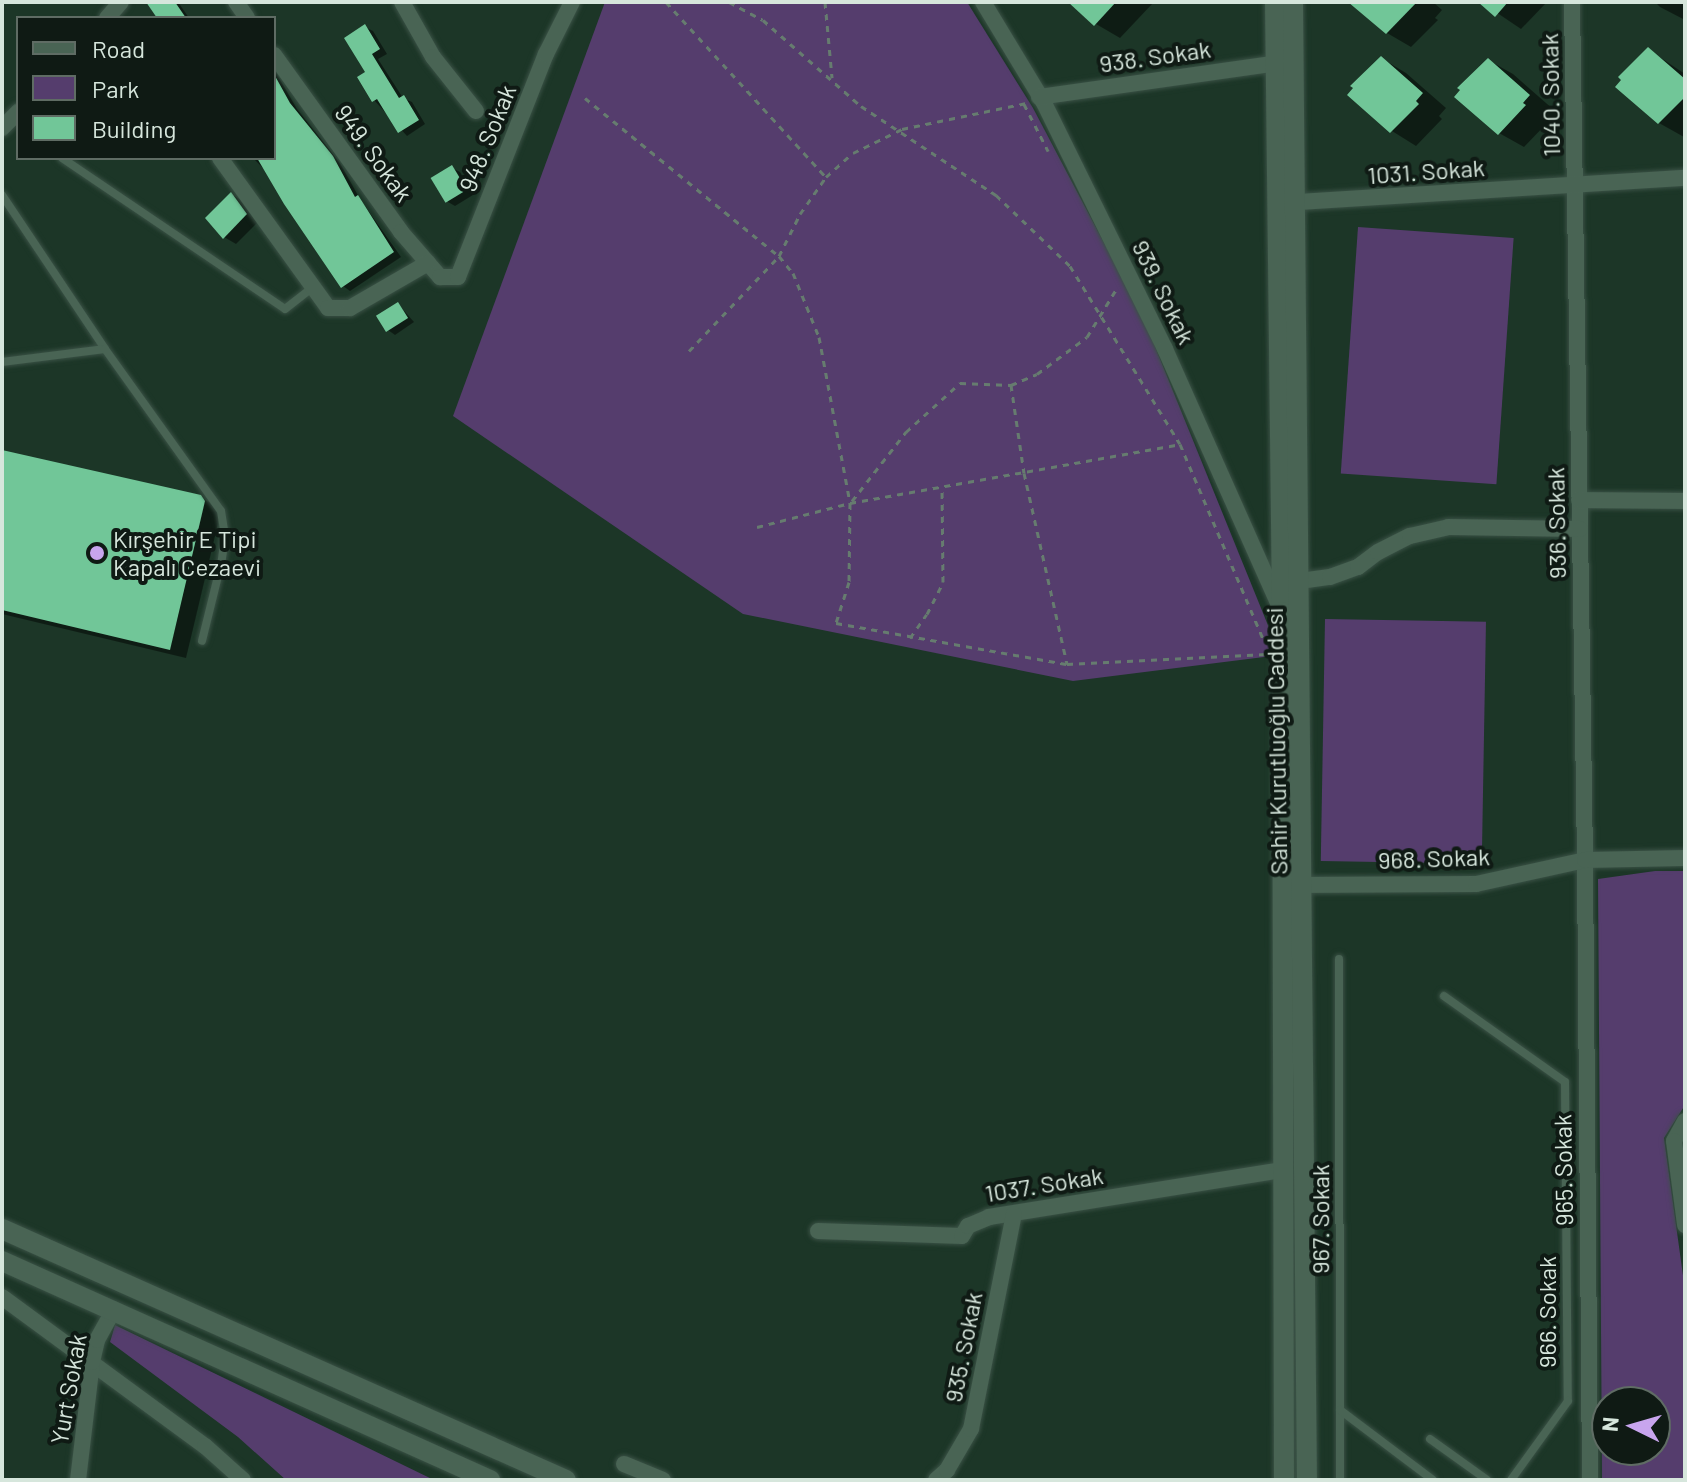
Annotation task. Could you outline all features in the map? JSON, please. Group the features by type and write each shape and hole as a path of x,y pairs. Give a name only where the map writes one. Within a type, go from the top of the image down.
{"street":[{"path":"402,2 433,57 476,111"},
{"name":"948. Sokak","path":"440,277 458,277 546,54 572,2"},
{"name":"939. Sokak","path":"983,2 1041,99 1165,349 1282,612"},
{"name":"Sahir Kurutluoğlu Caddesi","path":"1275,2 1288,203 1300,581 1284,1170 1284,1480"},
{"name":"Sahir Kurutluoğlu Caddesi","path":"1293,2 1282,612 1293,885 1307,1480"},
{"name":"1040. Sokak","path":"1572,2 1576,186"},
{"name":"949. Sokak","path":"276,58 440,277"},
{"name":"938. Sokak","path":"1041,99 1277,63"},
{"path":"221,160 328,308 350,308 428,263"},
{"name":"1031. Sokak","path":"1288,203 1685,178"},
{"name":"936. Sokak","path":"1576,186 1585,860"},
{"path":"1579,500 1685,501"},
{"path":"1300,581 1330,577 1358,567 1410,536 1448,527 1580,529"},
{"name":"968. Sokak","path":"1293,885 1476,884 1585,860 1685,858"},
{"name":"965. Sokak","path":"1585,860 1590,1480"},
{"path":"1685,1121 1674,1141 1685,1225"},
{"name":"1037. Sokak","path":"818,1231 962,1236 976,1220 1284,1170"},
{"name":"935. Sokak","path":"936,1480 947,1470 971,1429 1014,1214"},
{"path":"2,1229 566,1480"},
{"path":"2,1261 490,1480"},
{"path":"2,1297 92,1362 243,1480"},
{"name":"Yurt Sokak","path":"78,1480 92,1362 97,1340 114,1309"},
{"path":"624,1464 663,1480"}],"lane":[{"path":"65,160 285,309 313,287"},
{"path":"2,195 105,349 221,511 225,537 202,641"},
{"path":"2,362 105,349"},
{"name":"967. Sokak","path":"1339,959 1340,1480"},
{"name":"966. Sokak","path":"1444,996 1565,1082 1568,1401 1511,1480"},
{"path":"1340,1410 1433,1480"},
{"path":"1430,1439 1487,1480"}],"path":[{"path":"666,2 826,177"},
{"path":"585,98 779,256 793,273 819,337 850,503 849,582 836,623 1067,664 1269,654 1180,444 1070,266 996,195 902,129 861,106 763,20 729,2"},
{"path":"825,2 832,80"},
{"path":"689,351 779,256 800,214 826,177 853,153 902,129 1041,99"},
{"path":"1023,104 1053,159"},
{"path":"850,503 906,432 960,383 1011,385 1064,356 1087,337 1119,283"},
{"path":"1011,385 1024,473 1067,664"},
{"path":"757,527 850,503 1180,444"},
{"path":"910,638 927,614 943,582 942,485"}],"green space":[{"path":"605,2 967,2 1033,108 1143,317 1280,655 1073,681 743,614 453,416"},
{"path":"1358,227 1514,238 1496,484 1341,473"},
{"path":"1325,619 1486,622 1482,864 1321,861"},
{"path":"1655,871 1685,871 1685,1105 1664,1138 1685,1290 1685,1480 1602,1480 1602,1466 1671,1466 1671,1386 1601,1386 1598,879"},
{"path":"115,1325 434,1480 286,1480 238,1437 110,1342"}],"building":[{"path":"146,2 175,2 185,16 156,16"},
{"path":"1068,2 1116,2 1094,26"},
{"path":"1348,2 1417,2 1386,34"},
{"path":"1478,2 1508,2 1495,17"},
{"path":"365,24 380,49 372,54 399,98 404,95 419,120 398,133 377,99 372,102 357,77 365,72 344,38"},
{"path":"1648,47 1685,79 1685,97 1658,124 1615,87 1621,80 1618,77"},
{"path":"1381,56 1423,93 1416,101 1419,104 1390,133 1347,95 1353,88 1350,86"},
{"path":"1488,58 1530,95 1523,103 1526,105 1498,135 1454,97 1460,90 1457,88"},
{"path":"276,78 290,103 333,156 355,197 358,195 394,252 341,288 258,160 276,160"},
{"path":"452,165 467,190 446,203 431,178"},
{"path":"231,192 247,214 223,239 205,218"},
{"path":"398,302 408,318 386,332 376,316"},
{"name":"Kırşehir E Tipi Kapalı Cezaevi","path":"2,450 201,495 205,501 170,650 2,610"}],"place":[{"name":"Kırşehir E Tipi Kapalı Cezaevi","path":"97,553"}]}
